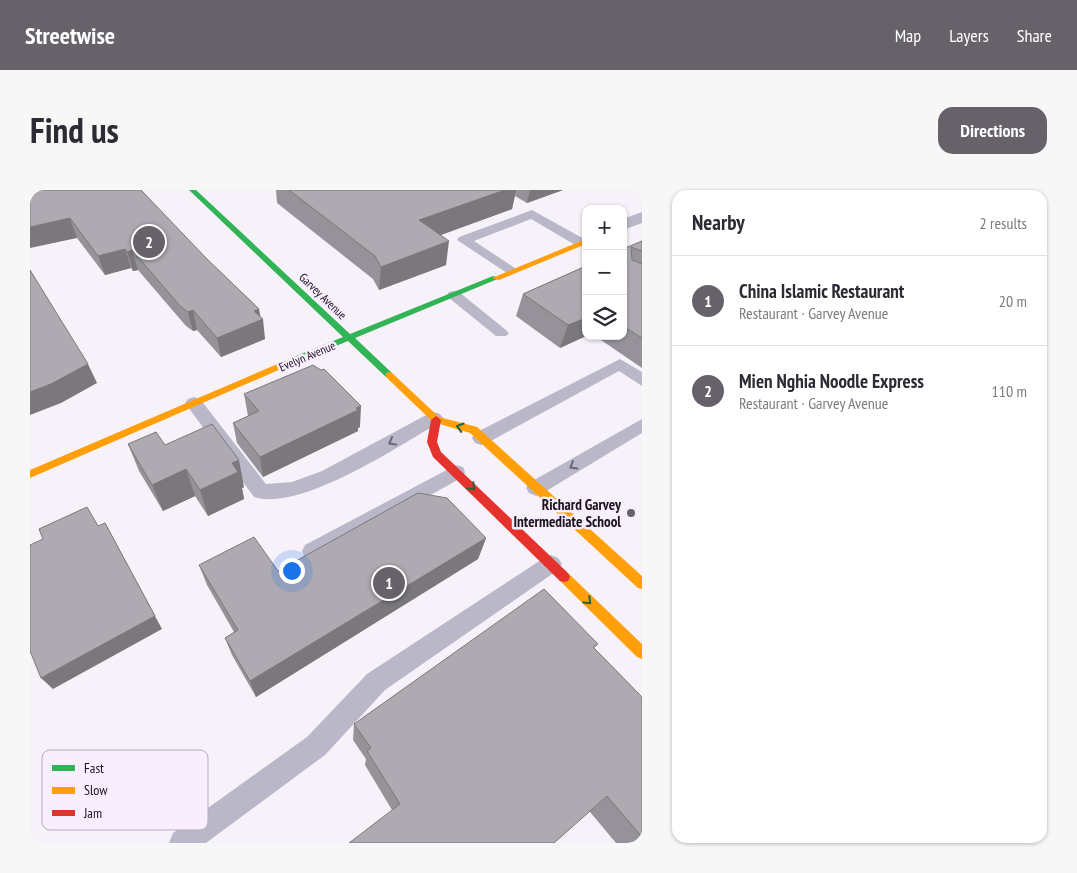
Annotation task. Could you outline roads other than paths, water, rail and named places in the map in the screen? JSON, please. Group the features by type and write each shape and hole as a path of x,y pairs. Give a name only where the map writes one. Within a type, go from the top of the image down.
{"main road":[{"name":"Garvey Avenue","path":"192,190 435,419 473,430 642,584"},
{"name":"Evelyn Avenue","path":"30,474 348,338 510,271 582,245"},
{"path":"435,419 433,448 642,653"}],"street":[{"path":"627,223 642,217"}],"lane":[{"path":"516,205 582,245"},
{"path":"510,271 464,240 532,214"},
{"path":"454,295 501,332"},
{"path":"481,438 620,364 642,380"},
{"path":"194,403 261,492 293,489 329,476 435,419"},
{"path":"536,488 642,426"},
{"path":"312,551 456,472"},
{"path":"208,824 316,746 376,682 551,564"},
{"path":"182,843 200,830"}],"place":[{"name":"Mien Nghia Noodle Express","path":"149,242"},
{"name":"Richard Garvey Intermediate School","path":"631,513"},
{"name":"China Islamic Restaurant","path":"389,583"}]}
